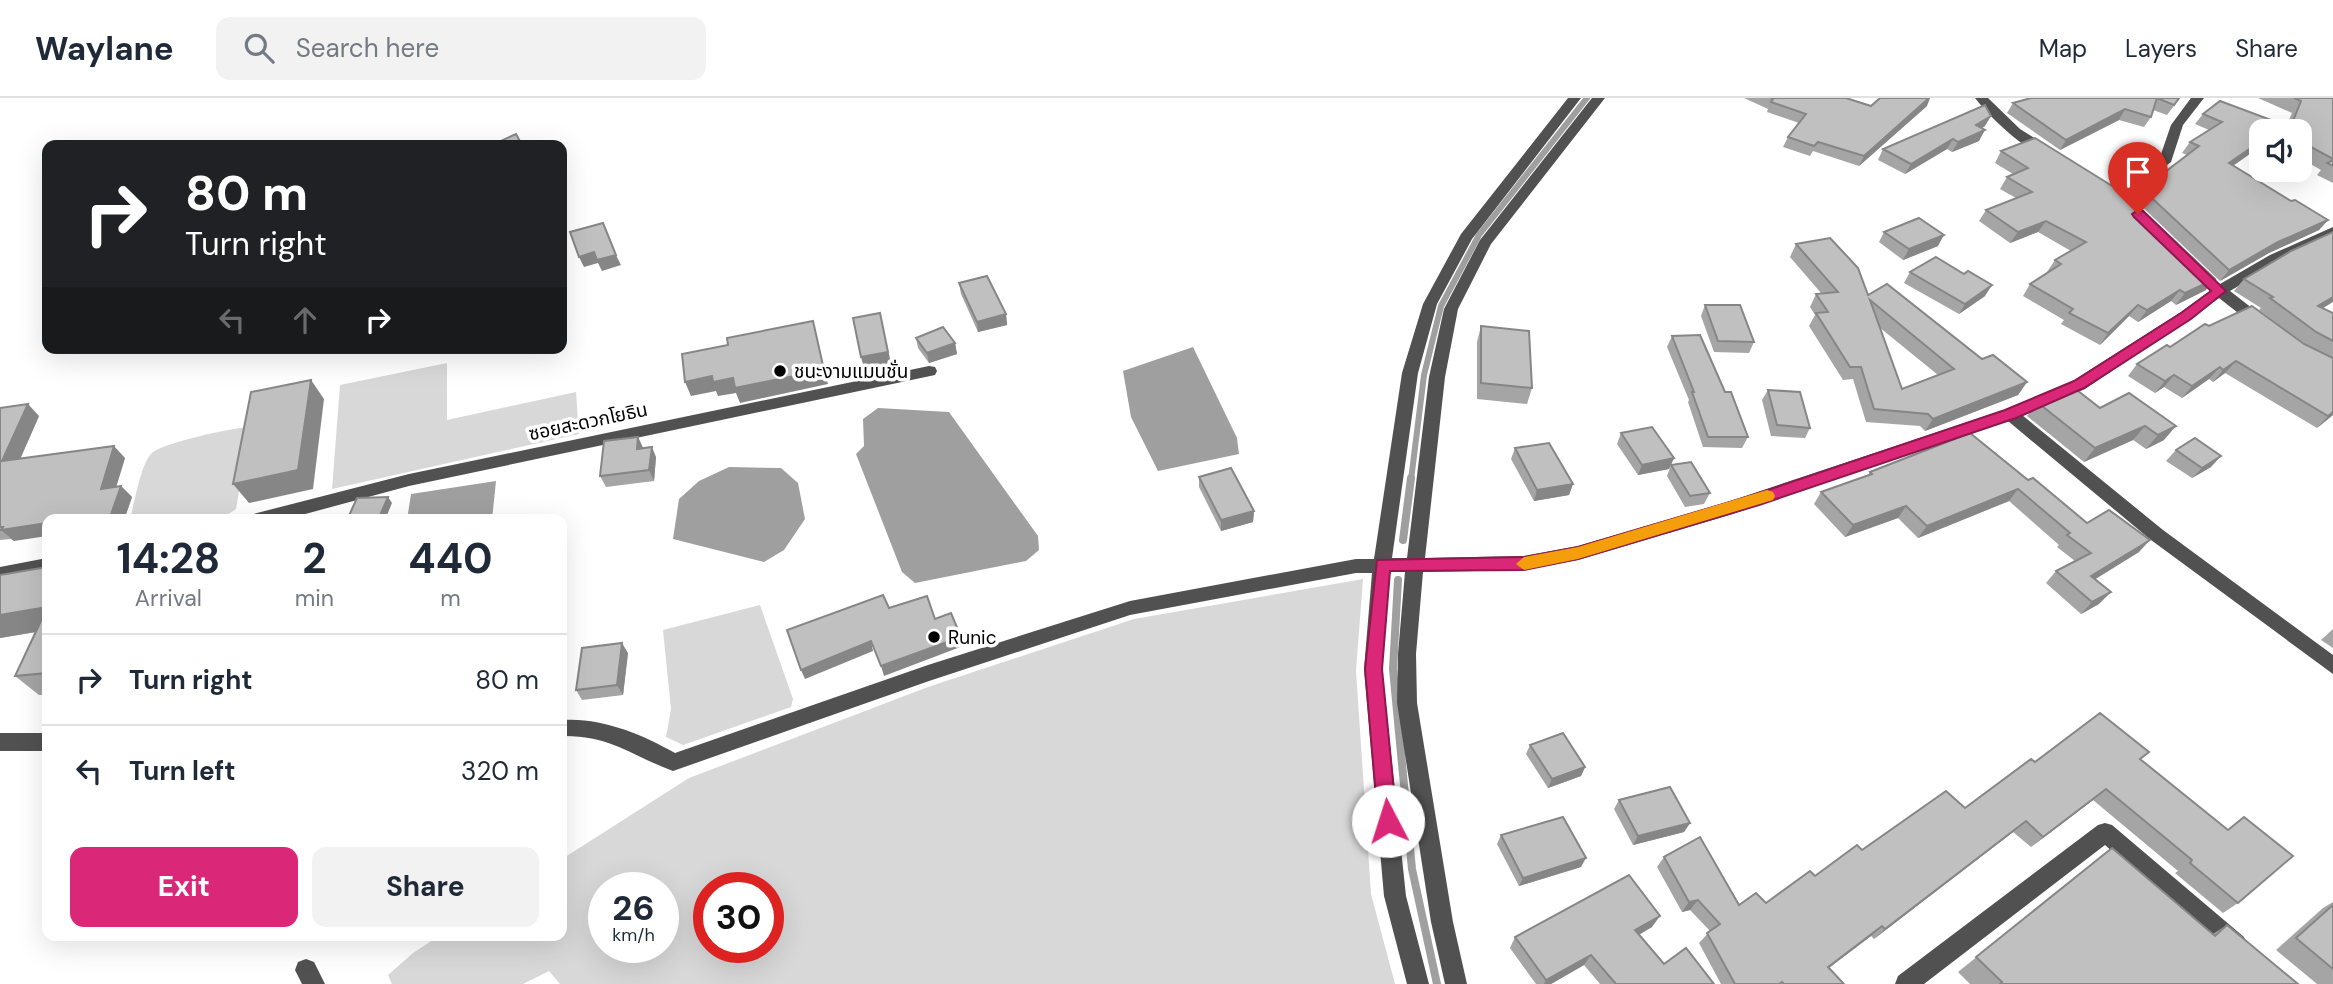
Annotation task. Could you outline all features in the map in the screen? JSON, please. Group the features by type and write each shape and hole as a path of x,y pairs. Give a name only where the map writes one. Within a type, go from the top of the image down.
{"street":[{"path":"1418,984 1395,896 1373,669 1382,564 1410,373 1430,304 1466,237 1575,98"},
{"path":"1456,984 1441,922 1407,703 1407,654 1415,565 1437,377 1451,309 1485,243 1599,98"},
{"path":"1982,98 2014,132 2061,160"},
{"path":"2118,196 2166,159 2177,125 2198,98"},
{"path":"567,727 617,737 659,753 673,762 928,673 1130,608 1356,566 1524,564 1578,553 1727,509 2010,414 2079,385 2186,316 2219,291 2275,258 2333,231"},
{"path":"2199,272 2219,291 2278,335"},
{"name":"ซอยสะดวกโยธิน","path":"280,514 409,480 929,371"},
{"path":"2010,414 2157,535 2333,666"},
{"path":"0,574 42,566"},
{"path":"0,742 42,741"},
{"path":"1906,984 2105,832 2250,957"}],"shaded area":[{"path":"1193,347 1237,438 1239,454 1158,471 1131,417 1123,371"},
{"path":"447,363 447,420 576,392 579,434 332,489 340,385"},
{"path":"878,408 949,412 1038,536 1039,550 1026,561 915,583 902,572 856,454 864,446 863,419"},
{"path":"250,427 236,509 228,514 132,514 145,464 153,452 172,444"},
{"path":"729,467 781,468 798,483 805,519 784,550 764,562 673,539 679,499 699,481"},
{"path":"496,481 493,514 408,514 411,494"},
{"path":"1363,579 1356,671 1371,894 1395,984 560,984 549,971 523,984 392,984 388,975 431,941 567,941 567,856 689,778 928,687 1134,619"},
{"path":"760,605 793,699 791,707 683,745 666,737 671,709 663,630"}],"building":[{"path":"1771,98 1846,98 1871,106 1880,98 1929,98 1864,156 1818,142 1814,146 1788,137 1806,114 1771,102"},
{"path":"2031,98 2157,98 2151,117 2125,109 2066,140 2013,103"},
{"path":"2157,98 2179,98 2174,105"},
{"path":"2294,98 2333,98 2333,159 2312,148 2312,119 2294,119 2301,101"},
{"path":"2220,101 2269,119 2249,119 2249,149 2229,163 2249,175 2249,182 2260,182 2328,220 2278,242 2229,270 2140,187 2152,176 2157,178 2199,146 2190,142 2222,122 2203,114"},
{"path":"1985,105 1991,116 1976,125 1985,130 1958,142 1953,139 1911,164 1883,149"},
{"path":"516,134 519,140 503,140"},
{"path":"2035,138 2125,194 2215,279 2185,293 2180,290 2147,310 2138,305 2108,333 2069,313 2073,309 2030,284 2061,264 2055,260 2086,242 2046,221 2018,232 1986,210 2032,192 2007,177 2028,168 2001,151"},
{"path":"1919,218 1944,235 1909,249 1884,232"},
{"path":"603,223 616,255 597,260 594,252 579,257 570,232"},
{"path":"2333,232 2333,297 2318,306 2333,313 2333,341 2316,332 2270,298 2273,297 2244,279 2291,251"},
{"path":"1830,238 1858,268 1868,295 1887,284 1982,359 1993,355 2027,382 1933,419 1928,414 1874,409 1861,367 1850,367 1816,313 1828,312 1816,294 1838,292 1796,244","holes":["1870,300 1954,369 1902,389"]},
{"path":"1936,257 1964,274 1968,271 1992,285 1965,304 1910,272"},
{"path":"987,276 1006,314 977,322 959,283"},
{"path":"1705,305 1740,305 1754,342 1718,341"},
{"path":"2252,306 2304,344 2333,358 2333,412 2328,416 2236,361 2223,370 2220,367 2192,386 2174,375 2165,381 2137,364 2205,324 2209,326"},
{"path":"880,313 888,352 861,357 853,318"},
{"path":"813,321 824,370 735,388 733,378 713,382 712,376 685,382 682,354 728,345 727,338"},
{"path":"1481,326 1529,331 1532,388 1481,383"},
{"path":"943,327 955,343 927,353 916,338"},
{"path":"1700,335 1725,392 1731,392 1748,437 1708,437 1672,336"},
{"path":"311,380 298,470 233,484 251,392"},
{"path":"2073,387 2100,408 2129,393 2176,426 2158,435 2145,426 2095,448 2037,402"},
{"path":"1768,390 1800,392 1810,428 1777,425"},
{"path":"28,404 2,461 114,446 101,489 121,486 111,514 42,514 42,524 1,530 0,408"},
{"path":"1652,427 1674,458 1642,465 1621,433"},
{"path":"1970,433 2028,480 2033,478 2087,523 2109,510 2150,540 2091,576 2111,592 2092,602 2056,571 2091,553 2067,535 2070,533 2018,489 1927,526 1906,506 1853,525 1821,492"},
{"path":"638,437 637,449 652,447 649,470 600,476 604,441"},
{"path":"2195,438 2221,456 2202,468 2176,450"},
{"path":"1549,443 1573,484 1537,490 1515,448"},
{"path":"1691,462 1710,493 1690,496 1671,465"},
{"path":"1231,468 1254,511 1221,520 1199,477"},
{"path":"388,497 381,514 350,514 357,498"},
{"path":"42,568 42,608 0,615 0,575"},
{"path":"883,595 889,608 927,596 935,619 951,613 961,637 881,666 871,641 801,670 787,630"},
{"path":"42,619 42,673 15,676"},
{"path":"622,643 617,685 576,690 582,648"},
{"path":"2100,713 2149,752 2140,759 2228,830 2244,817 2293,856 2238,903 2190,863 2192,860 2106,789 2043,837 2026,821 1885,929 1882,926 1828,967 1844,984 1735,984 1707,933 1720,924 1698,900 1689,902 1664,857 1700,837 1739,905 1756,893 1766,903 1810,871 1815,876 1857,845 1862,850 1946,791 1965,808 2031,759 2035,762"},
{"path":"1563,733 1585,767 1552,779 1530,745"},
{"path":"1670,787 1690,823 1638,836 1619,800"},
{"path":"1563,817 1586,858 1523,878 1501,835"},
{"path":"2112,848 2215,936 2227,925 2298,984 2000,984 2002,982 1976,957"},
{"path":"1629,875 1660,916 1635,930 1664,964 1686,948 1714,984 1616,984 1591,955 1546,980 1515,937"},
{"path":"2333,905 2333,969 2296,938"}],"waterway":[{"path":"1411,480 1424,375 1441,306 1479,235 1587,98"},
{"path":"1403,540 1411,478"},
{"path":"1398,580 1393,669 1412,869 1437,984"}],"slow traffic":[{"path":"1524,564 1578,553 1767,496"}],"place":[{"name":"ชนะงามแมนชั่น","path":"780,371"},
{"name":"Runic","path":"934,637"}],"route":[{"path":"1388,821 1373,669 1382,564 1524,564 1578,553 1753,501 2010,414 2079,385 2186,316 2219,291 2138,214"}]}
